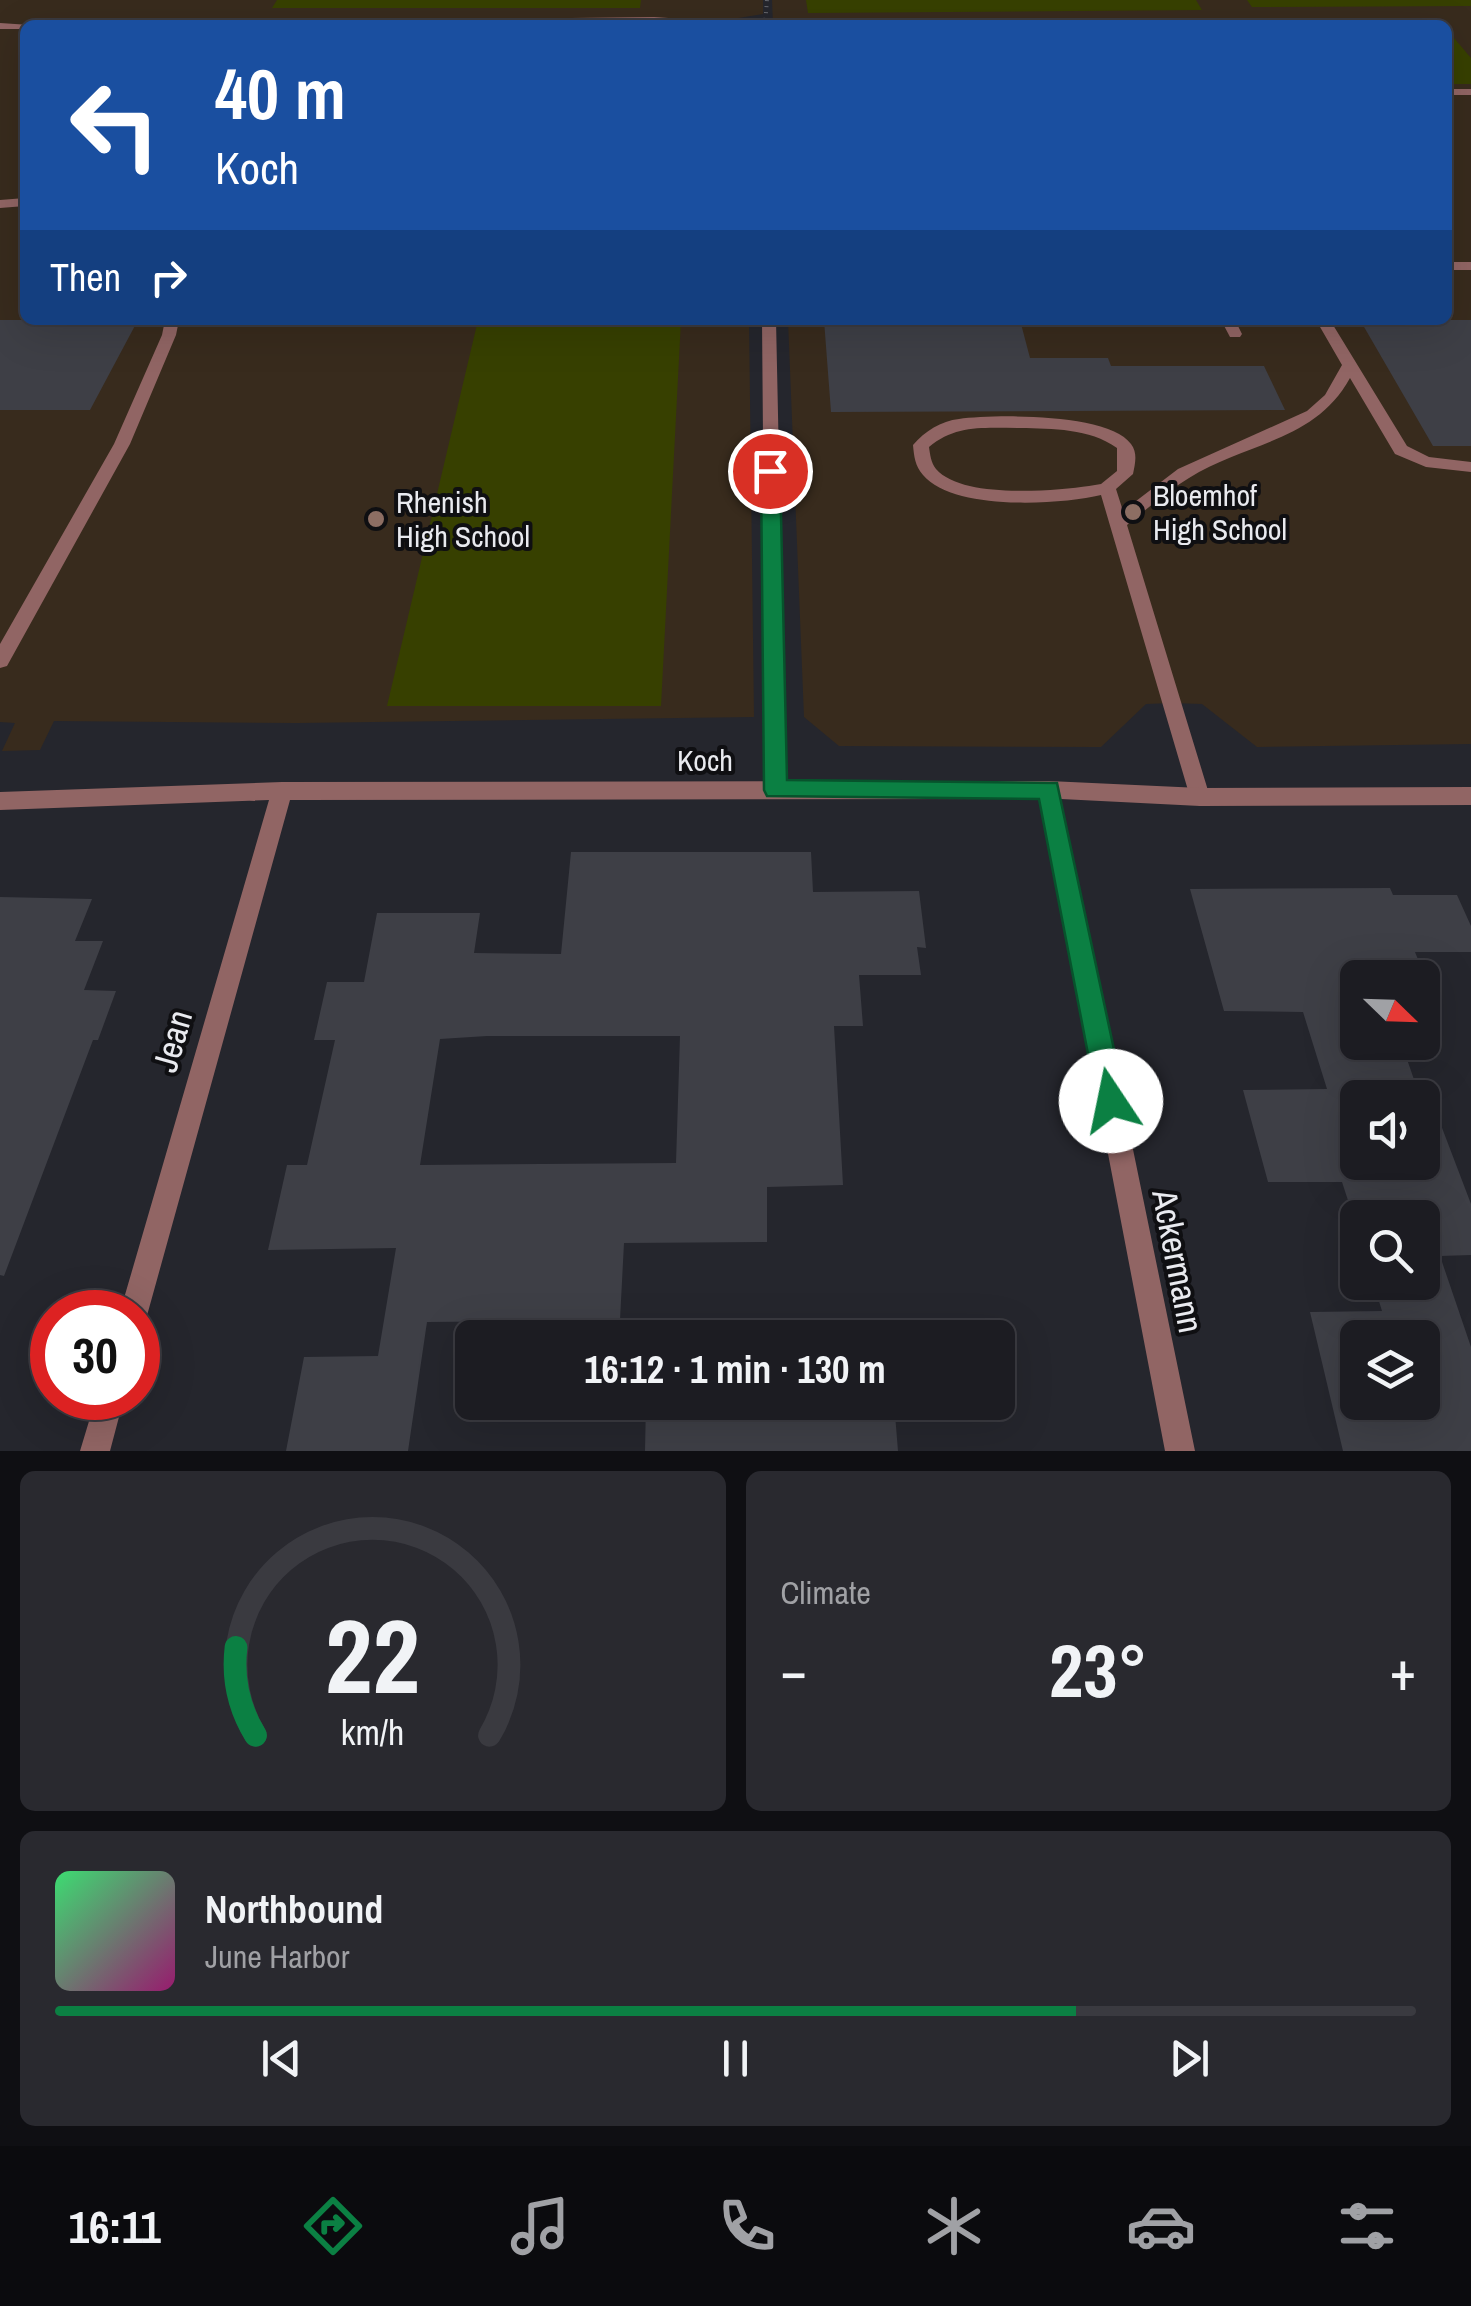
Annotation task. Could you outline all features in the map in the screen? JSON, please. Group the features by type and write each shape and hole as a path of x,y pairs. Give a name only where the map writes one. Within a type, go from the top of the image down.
{"street":[{"path":"0,661 122,444 171,325"},
{"path":"769,325 776,790"},
{"path":"1327,325 1401,450 1426,462 1471,467"},
{"path":"1118,523 1184,473 1313,415 1331,398 1350,364"},
{"path":"958,424 1037,425 1104,433 1122,443 1128,457 1125,474 1107,488 1028,495 972,491 932,475 923,461 921,445 938,431 958,424"},
{"path":"1107,488 1200,797"},
{"name":"Koch","path":"0,801 282,790 1049,790 1200,797 1471,796"},
{"name":"Jean","path":"140,1290 282,790"},
{"name":"Ackermann","path":"1049,790 1180,1451"},
{"path":"95,1451 104,1420"}],"shaded area":[{"name":"Rhenish High School","path":"0,0 763,0 763,14 726,20 20,20 20,325 749,325 754,717 297,723 54,721 40,750 2,751 15,723 0,722"},
{"name":"Bloemhof High School","path":"772,0 1471,0 1471,744 1257,747 1202,704 1172,703 1146,704 1101,747 839,746 804,717 788,325 1452,325 1452,20 773,20"}],"green space":[{"path":"277,0 641,0 640,8 272,8"},
{"path":"806,0 1196,0 1202,10 808,13"},
{"path":"1247,0 1471,0 1471,6 1252,7"},
{"path":"1452,36 1471,58 1471,84 1452,84"},
{"path":"477,325 681,325 661,706 387,706"}],"building":[{"path":"0,320 20,320 20,325 135,325 90,410 0,410"},
{"path":"1452,320 1471,320 1471,446 1433,446 1363,325 1452,325"},
{"path":"824,325 1021,325 1030,358 1108,358 1111,366 1264,366 1285,410 831,412"},
{"path":"571,852 811,852 813,892 919,891 926,948 917,947 921,975 859,975 863,1026 834,1026 843,1185 767,1187 767,1242 624,1243 620,1320 427,1322 408,1451 286,1451 304,1357 378,1356 396,1248 268,1250 287,1165 307,1165 335,1040 314,1040 327,982 364,982 377,913 480,913 474,953 561,954","holes":["680,1036 676,1163 420,1165 440,1039"]},
{"path":"1390,888 1393,895 1457,895 1471,926 1471,952 1415,952 1418,960 1340,960 1340,1060 1407,1060 1414,1080 1340,1080 1340,1180 1440,1180 1440,1123 1471,1204 1471,1255 1440,1256 1440,1200 1348,1200 1342,1182 1268,1182 1243,1090 1327,1089 1303,1012 1224,1011 1190,889"},
{"path":"0,897 92,899 75,941 103,941 84,990 116,991 98,1040 93,1040 4,1276 0,1275"},
{"path":"1440,1256 1471,1347 1471,1451 1343,1451 1310,1312 1382,1311 1379,1300 1440,1300"},
{"path":"646,1420 895,1420 898,1451 645,1451"}],"place":[{"name":"Bloemhof High School","path":"1133,512"},
{"name":"Rhenish High School","path":"376,519"}],"route":[{"path":"770,471 776,790 1049,790 1111,1101"}]}
